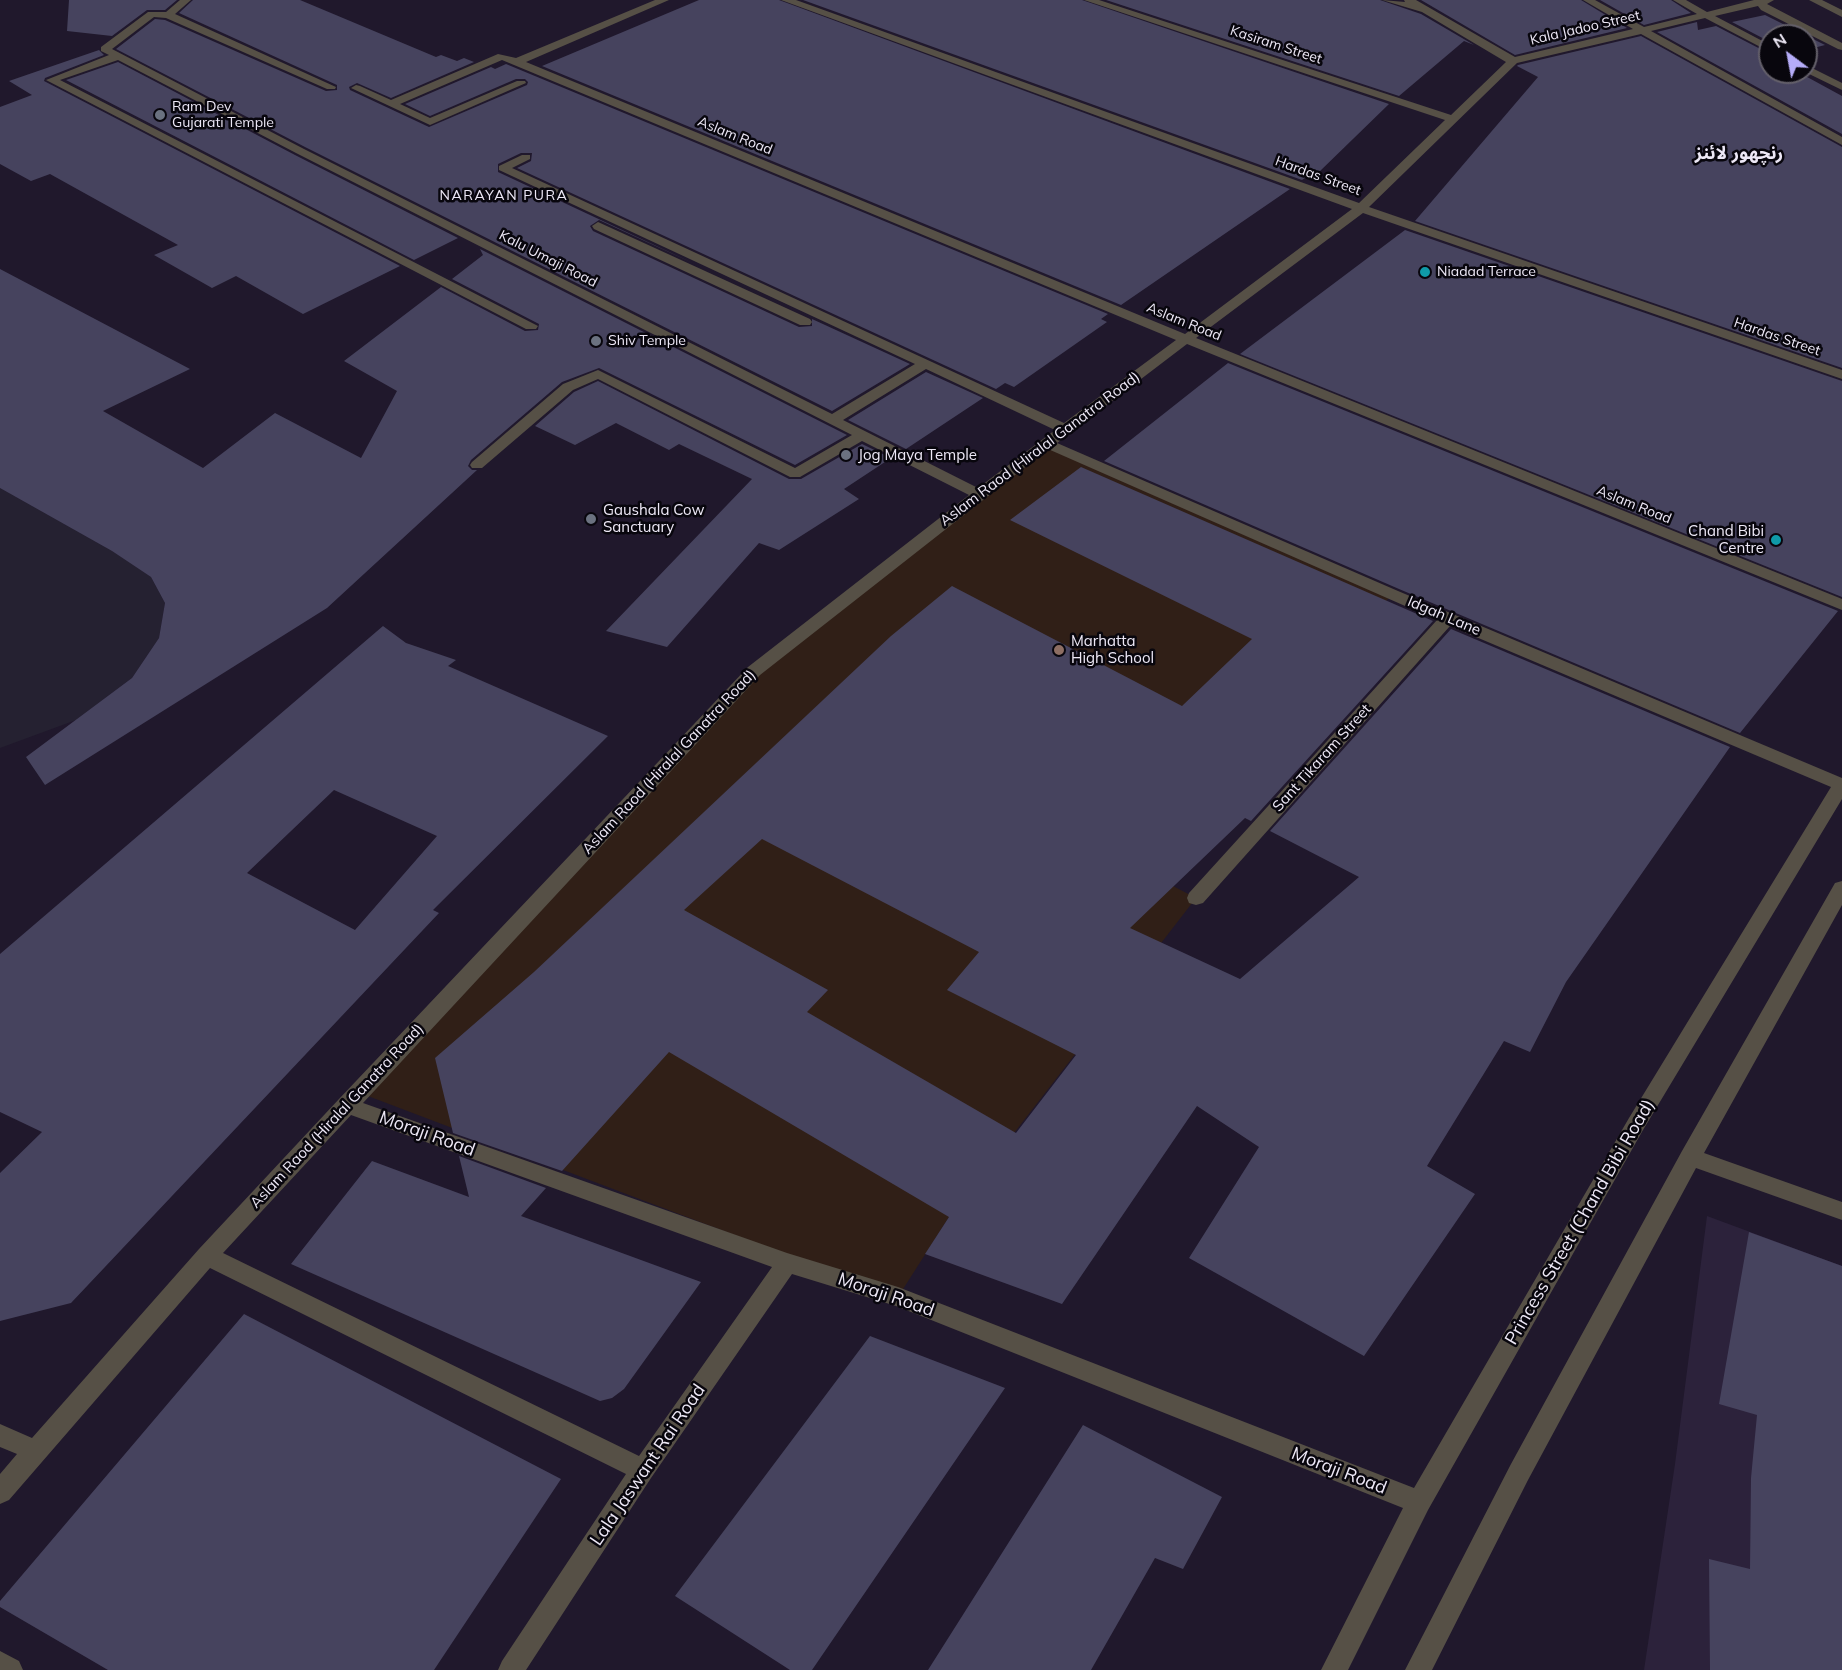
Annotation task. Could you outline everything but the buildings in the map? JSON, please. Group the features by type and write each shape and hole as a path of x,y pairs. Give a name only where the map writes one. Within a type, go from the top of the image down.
{"street":[{"path":"186,0 168,15 331,87"},
{"path":"391,104 502,56 516,62 664,0"},
{"name":"Hardas Street","path":"786,0 1361,208 1842,375"},
{"name":"Kasiram Street","path":"1089,0 1453,119"},
{"path":"1387,0 1430,12"},
{"path":"1409,0 1512,61"},
{"path":"1588,0 1842,142"},
{"path":"1678,0 1758,43"},
{"path":"1814,0 1842,14"},
{"path":"1763,1 1765,8 1842,47"},
{"name":"Kala Jadoo Street","path":"1512,61 1763,1"},
{"name":"Kalu Umaji Road","path":"168,15 152,14 105,49 342,173 979,494"},
{"path":"118,56 48,78 531,327"},
{"name":"Aslam Raod (Hiralal Ganatra Road)","path":"0,1492 207,1256 753,671 979,494 1361,208 1512,61"},
{"name":"Aslam Road","path":"516,62 1186,339 1842,605"},
{"path":"1818,74 1842,87"},
{"path":"356,88 430,122 521,83"},
{"path":"526,157 503,168 1067,430"},
{"path":"598,226 910,371"},
{"path":"832,420 925,364"},
{"path":"477,465 568,387 598,374 795,474 862,435"},
{"name":"Idgah Lane","path":"1048,444 1448,618 1842,784"},
{"name":"Sant Tikaram Street","path":"1196,897 1448,618"},
{"name":"Princess Street (Chand Bibi Road)","path":"1334,1670 1419,1502 1636,1124 1842,784"},
{"path":"1418,1670 1498,1512 1689,1157 1842,888"},
{"name":"Moraji Road","path":"346,1105 787,1263 897,1297 1419,1502"},
{"path":"1689,1157 1842,1210"},
{"path":"207,1256 643,1470"},
{"name":"Lala Jaswant Rai Road","path":"511,1670 643,1470 787,1263"},
{"path":"0,1435 36,1451"},
{"path":"0,1664 10,1670"}],"shaded area":[{"path":"1048,444 1392,595 1127,862 1196,898 949,1217 898,1297 360,1093 754,671"},
{"path":"0,488 112,551 151,577 165,603 159,638 132,678 76,720 0,748"},
{"path":"1707,1216 1842,1266 1842,1670 1644,1670 1675,1464"}],"place":[{"name":"Ram Dev Gujarati Temple","path":"160,115"},
{"name":"Niadad Terrace","path":"1425,272"},
{"name":"Shiv Temple","path":"596,341"},
{"name":"Jog Maya Temple","path":"846,455"},
{"name":"Gaushala Cow Sanctuary","path":"591,519"},
{"name":"Chand Bibi Centre","path":"1776,540"},
{"name":"Marhatta High School","path":"1059,650"}],"district":[{"name":"رنچھور لائنز","path":"1739,154"},
{"name":"NARAYAN PURA","path":"504,196"}]}
